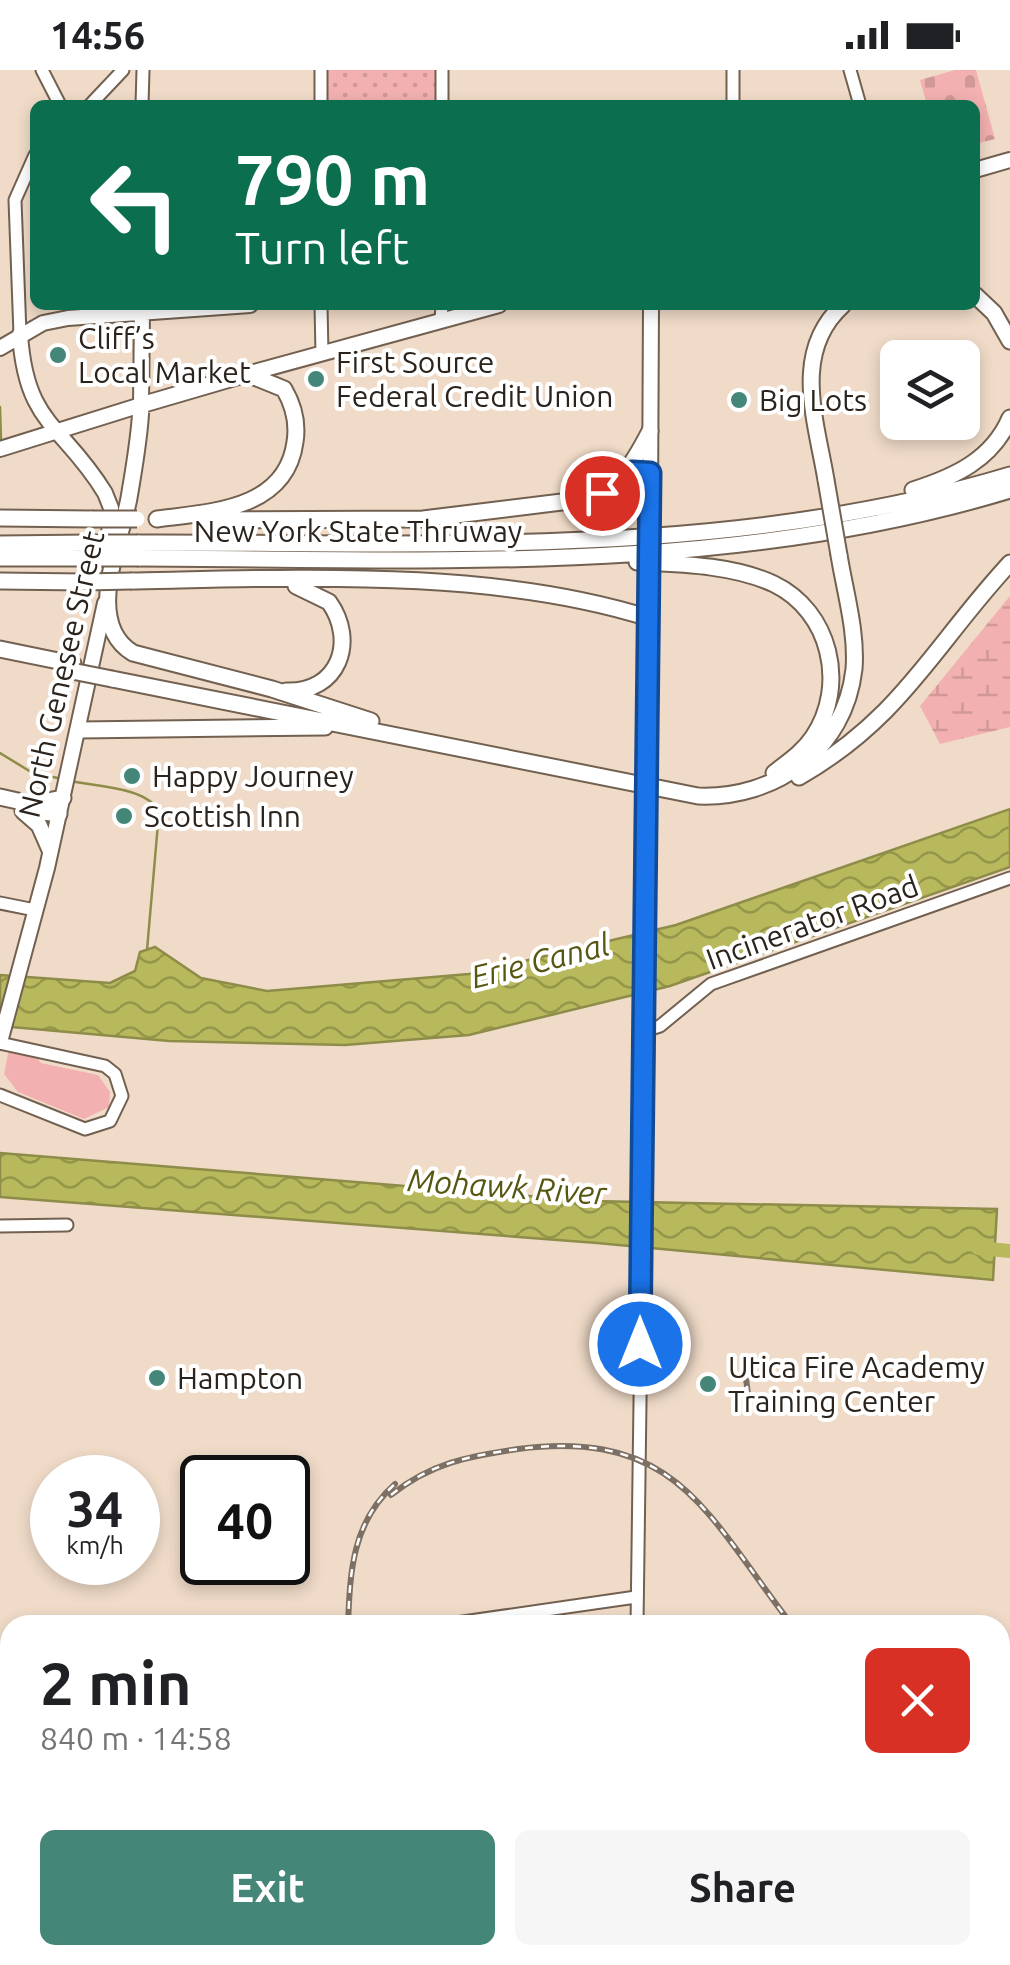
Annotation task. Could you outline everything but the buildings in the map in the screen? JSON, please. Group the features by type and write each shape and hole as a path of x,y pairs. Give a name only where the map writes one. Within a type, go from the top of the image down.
{"highway":[{"path":"980,295 1010,315"},
{"path":"980,298 1010,341"},
{"path":"112,675 700,786 779,780 814,754 831,733 850,690 854,645 804,369 818,328 831,310"},
{"path":"823,480 810,363 824,326 838,310"},
{"path":"141,405 247,374 278,384 290,400 296,430 289,465 270,489 254,500 157,519"},
{"name":"North Genesee Street","path":"107,594 128,501 141,405"},
{"path":"841,514 938,482 972,465 996,443 1010,418"},
{"path":"624,477 650,431"},
{"path":"0,518 317,521 477,516 591,497 637,471 650,473"},
{"name":"New York State Thruway","path":"0,558 90,551 579,541 726,530 841,514 1010,474"},
{"name":"New York State Thruway","path":"139,550 543,558 738,545 867,525 1010,490"},
{"name":"New York State Thruway","path":"0,544 90,551"},
{"path":"543,558 712,568 770,583 796,598 826,643 832,682 827,708 812,739 763,783"},
{"path":"0,649 698,796 799,776 865,734 893,707 1010,562"},
{"path":"0,580 278,580 472,588 531,594 649,618"},
{"path":"272,689 302,691 318,684 336,668 345,640 330,602 278,580"},
{"path":"107,594 112,628 132,653 272,689 389,727"},
{"path":"0,658 72,667"},
{"path":"79,730 369,729"},
{"path":"0,797 32,804 64,793"},
{"path":"0,805 59,814"},
{"path":"20,809 39,824 50,850"}],"main road":[{"path":"980,169 1010,160"},
{"path":"107,594 110,508 96,477 55,431 27,390 9,342 68,318 127,310"},
{"name":"North Genesee Street","path":"141,405 142,310"},
{"path":"649,618 651,310"},
{"path":"247,374 322,354 442,312"},
{"path":"5,448 141,405"},
{"name":"North Genesee Street","path":"3,1043 79,730 107,594"}],"street":[{"path":"142,100 143,70"},
{"path":"321,70 321,100"},
{"path":"442,70 442,100"},
{"path":"732,70 732,100"},
{"path":"850,70 859,100"},
{"path":"45,71 48,100"},
{"path":"45,71 58,100"},
{"path":"95,100 121,74 142,100"},
{"path":"9,342 15,200 30,166"},
{"path":"321,310 322,354"},
{"path":"637,1615 649,618"},
{"name":"Incinerator Road","path":"644,1031 660,1026 711,984 1010,878"},
{"path":"0,903 35,910"},
{"path":"0,1095 86,1129 110,1121 122,1096 120,1083 105,1066 3,1043"},
{"path":"0,1226 67,1226"},
{"path":"511,1615 636,1597"}],"green space":[{"path":"324,70 435,70 435,100 324,100"},
{"path":"955,70 976,70 995,139 980,143 980,100 926,100 920,80"},
{"path":"1010,596 1010,727 940,744 920,706"},
{"path":"9,1049 34,1054 41,1063 98,1075 110,1092 109,1107 84,1119 18,1092 4,1074"}],"water":[{"name":"Erie Canal","path":"1010,809 1010,867 670,986 469,1035 345,1045 169,1041 0,1026 0,975 110,983 135,971 140,952 155,947 201,978 267,991 469,974 676,925"},
{"path":"0,1153 591,1201 997,1209 993,1280 597,1243 0,1197"}],"waterway":[{"path":"0,407 1,441"},
{"path":"0,753 31,772 62,779"},
{"path":"70,781 144,797 159,812 147,950"},
{"name":"Mohawk River","path":"978,1248 1010,1251"}],"railway":[{"path":"745,1370 749,1403"},
{"path":"391,1495 436,1468 483,1455 572,1446 616,1452 652,1467 683,1488 710,1515 785,1615"},
{"path":"349,1615 352,1567 362,1531 395,1484"}],"place":[{"name":"Cliff’s Local Market","path":"58,355"},
{"name":"First Source Federal Credit Union","path":"316,379"},
{"name":"Big Lots","path":"739,400"},
{"name":"Happy Journey","path":"132,776"},
{"name":"Scottish Inn","path":"124,816"},
{"name":"Hampton","path":"157,1378"},
{"name":"Utica Fire Academy Training Center","path":"708,1384"}],"route":[{"path":"602,493 632,472 650,473 650,764 640,1344"}]}
